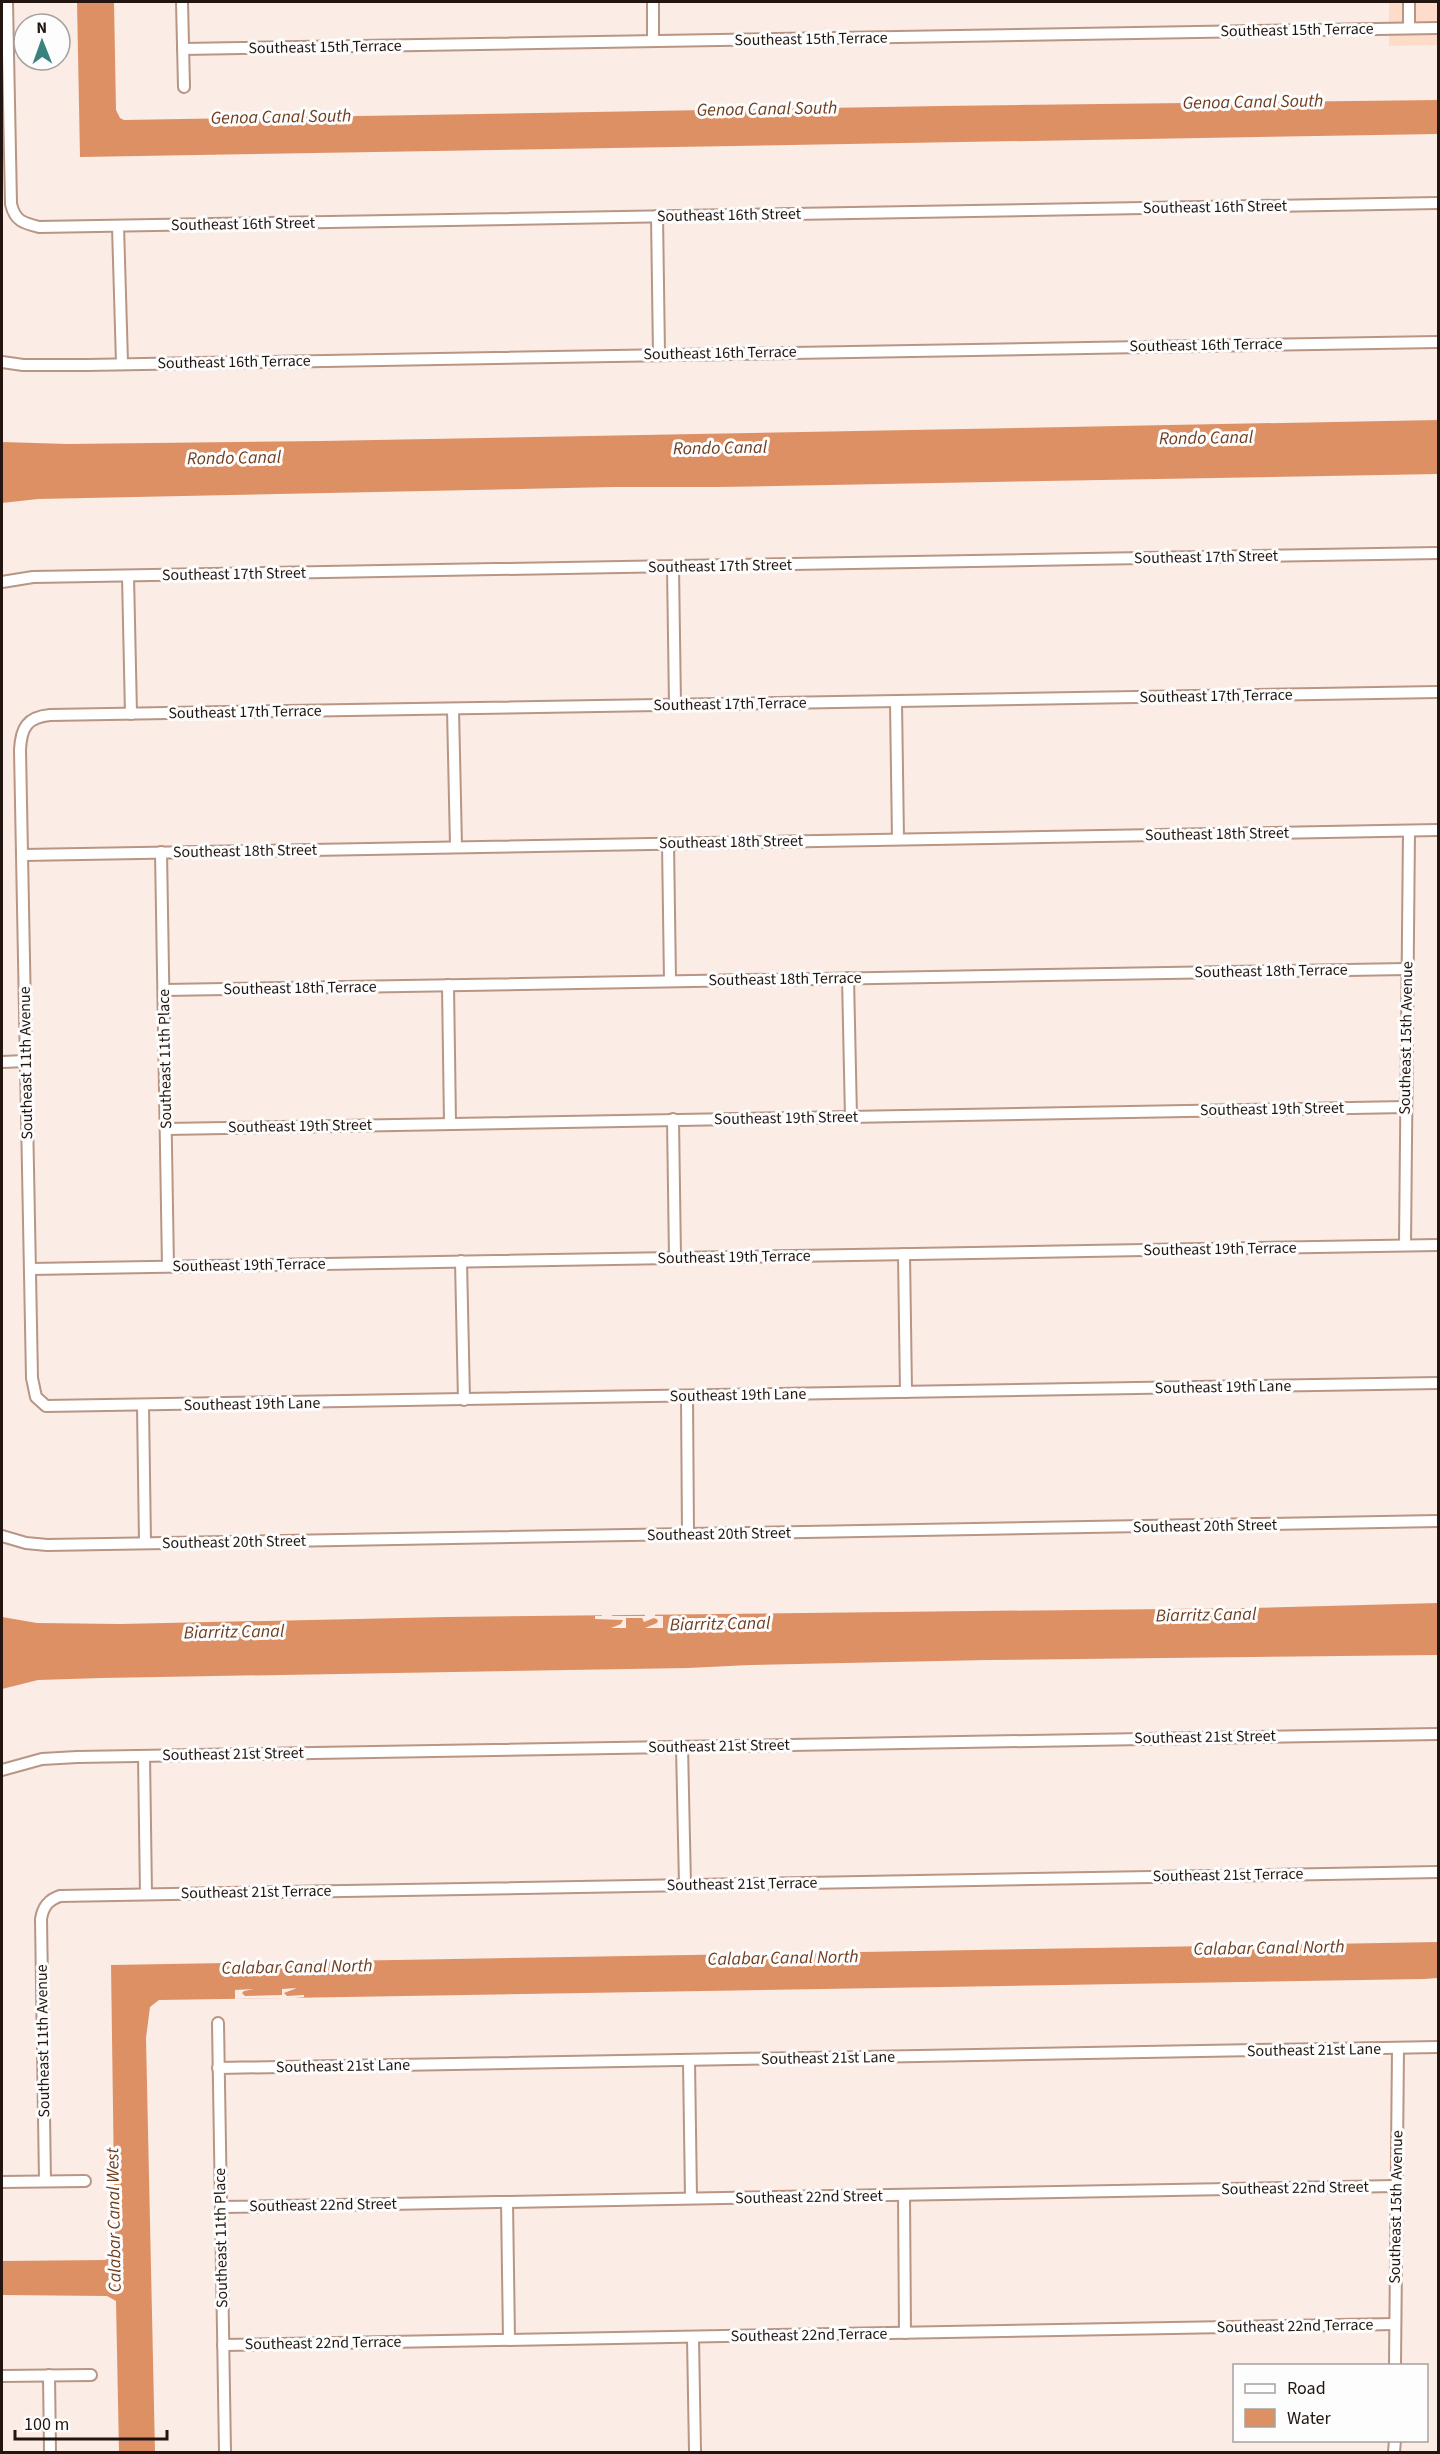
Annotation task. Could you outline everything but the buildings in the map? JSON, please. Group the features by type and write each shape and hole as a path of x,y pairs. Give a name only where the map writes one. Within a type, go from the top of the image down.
{"street":[{"name":"Southeast 16th Street","path":"7,2 11,204 14,214 21,223 39,227 1438,203"},
{"path":"182,2 184,87"},
{"path":"652,2 653,41"},
{"path":"1409,2 1409,28"},
{"name":"Southeast 15th Terrace","path":"183,49 1438,27"},
{"path":"657,216 659,354"},
{"path":"118,226 122,363"},
{"name":"Southeast 16th Terrace","path":"2,362 23,365 1438,342"},
{"name":"Southeast 17th Street","path":"2,582 33,577 1438,554"},
{"path":"673,567 675,705"},
{"path":"128,576 131,714"},
{"name":"Southeast 17th Terrace","path":"25,725 43,716 1438,692"},
{"path":"896,702 898,839"},
{"path":"453,709 456,846"},
{"name":"Southeast 11th Avenue","path":"25,725 21,737 21,750 32,1382 38,1401"},
{"name":"Southeast 18th Street","path":"23,855 1438,830"},
{"name":"Southeast 15th Avenue","path":"1405,1245 1409,831"},
{"path":"668,843 670,981"},
{"name":"Southeast 11th Place","path":"161,852 168,1266"},
{"name":"Southeast 18th Terrace","path":"164,990 1407,969"},
{"path":"848,978 851,1117"},
{"path":"448,985 450,1123"},
{"path":"2,1062 26,1061"},
{"name":"Southeast 19th Street","path":"166,1129 1406,1107"},
{"path":"673,1119 675,1258"},
{"name":"Southeast 19th Terrace","path":"30,1269 1438,1245"},
{"path":"904,1254 906,1392"},
{"path":"461,1261 464,1400"},
{"name":"Southeast 19th Lane","path":"38,1401 52,1407 143,1406 1438,1383"},
{"path":"687,1396 688,1534"},
{"path":"143,1406 145,1543"},
{"name":"Southeast 20th Street","path":"2,1536 26,1544 47,1545 1438,1521"},
{"name":"Southeast 21st Street","path":"2,1770 42,1759 144,1756 1438,1734"},
{"path":"682,1747 685,1885"},
{"path":"144,1756 146,1894"},
{"name":"Southeast 21st Terrace","path":"48,1902 65,1895 1438,1872"},
{"name":"Southeast 11th Avenue","path":"45,2181 41,1919 48,1902"},
{"name":"Southeast 11th Place","path":"218,2023 225,2452"},
{"name":"Southeast 21st Lane","path":"218,2068 1438,2047"},
{"name":"Southeast 15th Avenue","path":"1395,2364 1398,2048"},
{"path":"689,2061 690,2198"},
{"path":"2,2182 85,2181"},
{"name":"Southeast 22nd Street","path":"222,2207 1396,2186"},
{"path":"904,2195 905,2333"},
{"path":"507,2202 509,2340"},
{"name":"Southeast 22nd Terrace","path":"223,2345 1395,2324"},
{"path":"693,2338 695,2452"},
{"path":"49,2375 50,2452"},
{"path":"2,2376 91,2375"}],"shaded area":[{"path":"1389,2 1438,2 1438,45 1389,46"}],"water":[{"name":"Genoa Canal South","path":"77,2 114,2 116,110 120,118 124,120 1438,100 1438,134 80,157"},
{"name":"Rondo Canal","path":"1438,420 1438,474 613,487 38,499 2,503 2,442 68,444 322,441"},
{"name":"Biarritz Canal","path":"1438,1603 1438,1655 987,1660 688,1668 102,1678 38,1680 2,1689 2,1617 37,1623 120,1624 447,1617 1252,1608"},
{"name":"Calabar Canal North","path":"1438,1942 1438,1978 1424,1979 159,2000 150,2007 146,2038 155,2452 119,2452 116,2301 107,2296 2,2295 2,2261 105,2260 115,2252 111,1965"}],"pier":[{"path":"602,1613 611,1613 612,1616 645,1616 645,1613 655,1613 655,1616 663,1616 663,1628 645,1628 657,1623 658,1620 654,1618 644,1622 642,1618 626,1618 626,1628 611,1628 621,1624 623,1620 595,1619 595,1616 602,1616"},
{"path":"297,1988 284,1993 287,1996 304,1995 304,1997 295,1998 295,2001 286,2001 286,1998 235,1999 235,1990 254,1989 244,1991 242,1993 245,1996 282,1995 282,1989"}],"water label":[{"name":"Calabar Canal West","path":"114,2220"}]}
